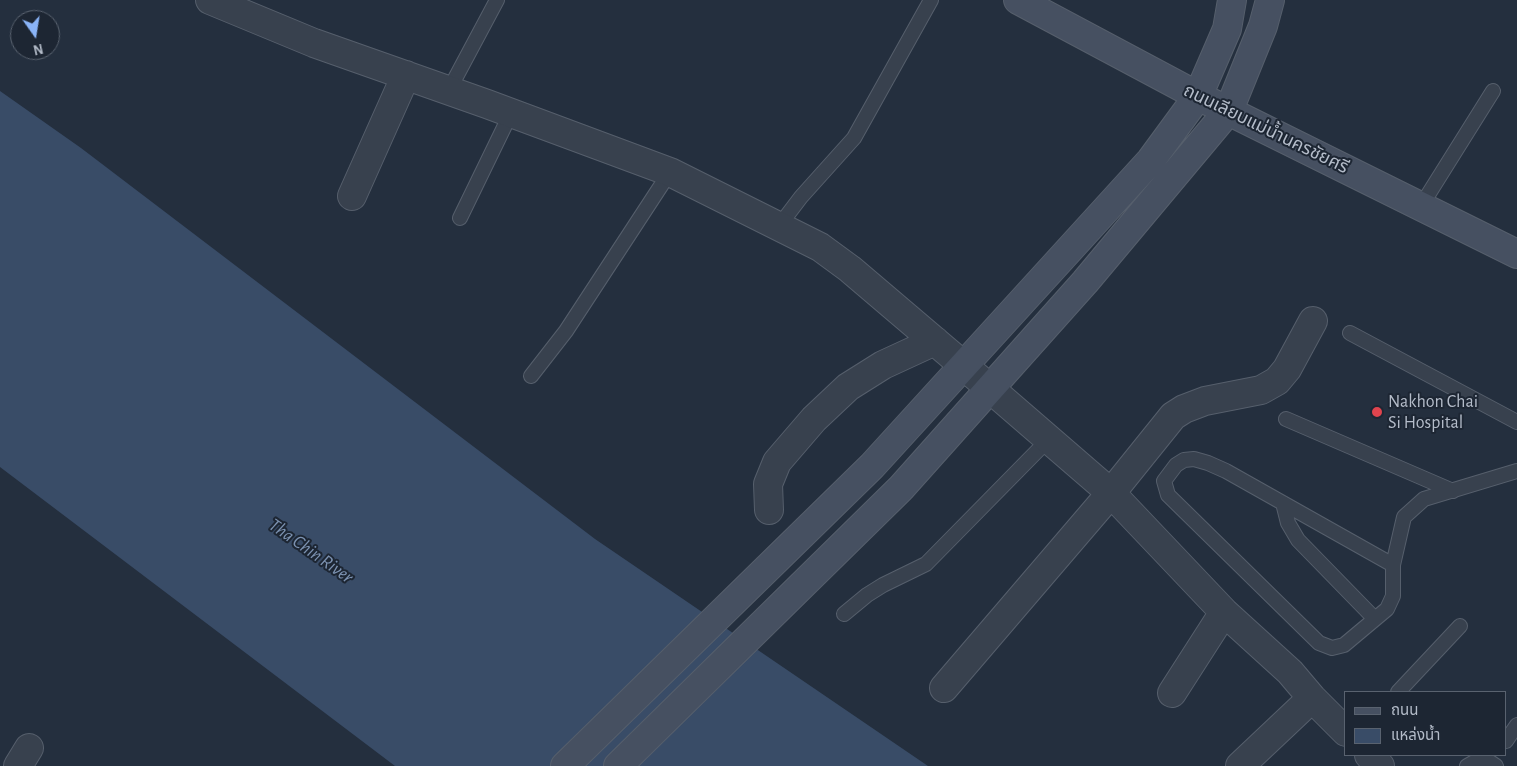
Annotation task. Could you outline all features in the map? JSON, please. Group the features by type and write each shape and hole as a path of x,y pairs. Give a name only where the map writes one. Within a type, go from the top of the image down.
{"main road":[{"name":"ถนนเลียบแม่น้ำนครชัยศรี","path":"1018,0 1198,96 1517,254"},
{"path":"565,766 872,466 1151,160 1198,96 1227,29 1232,0"},
{"path":"618,766 901,488 1085,282 1229,110 1263,26 1270,0"}],"street":[{"path":"210,0 314,43 449,90 670,172 820,247 850,269 1111,493 1224,612 1290,672 1312,698 1344,730"},
{"path":"352,196 406,75"},
{"path":"944,688 1111,493 1173,416 1184,409 1205,401 1261,390 1277,381 1288,370 1313,321"},
{"path":"769,510 768,484 777,462 814,419 848,386 884,365 935,341"},
{"path":"1172,693 1224,612"},
{"path":"1240,766 1312,698"},
{"path":"1370,756 1380,766"}],"lane":[{"path":"449,90 497,0"},
{"path":"779,226 801,197 854,138 931,0"},
{"path":"1421,206 1493,91"},
{"path":"460,218 511,114"},
{"path":"531,376 566,331 670,172"},
{"path":"1350,333 1517,422"},
{"path":"1286,419 1453,491"},
{"path":"844,614 867,595 883,585 926,564 1049,439"},
{"path":"1393,565 1226,471 1194,459 1184,460 1176,465 1164,482 1168,495 1320,643 1332,648 1344,645 1387,609 1393,596 1393,565 1404,517 1424,499 1517,471"},
{"path":"1283,503 1288,523 1298,540 1375,619"},
{"path":"1399,691 1460,626"},
{"path":"1507,740 1517,726"},
{"path":"1467,766 1476,761 1494,761"}],"water":[{"name":"Tha Chin River","path":"0,91 81,148 595,539 928,766 395,766 0,467"}],"place":[{"name":"Nakhon Chai Si Hospital","path":"1377,412"}]}
